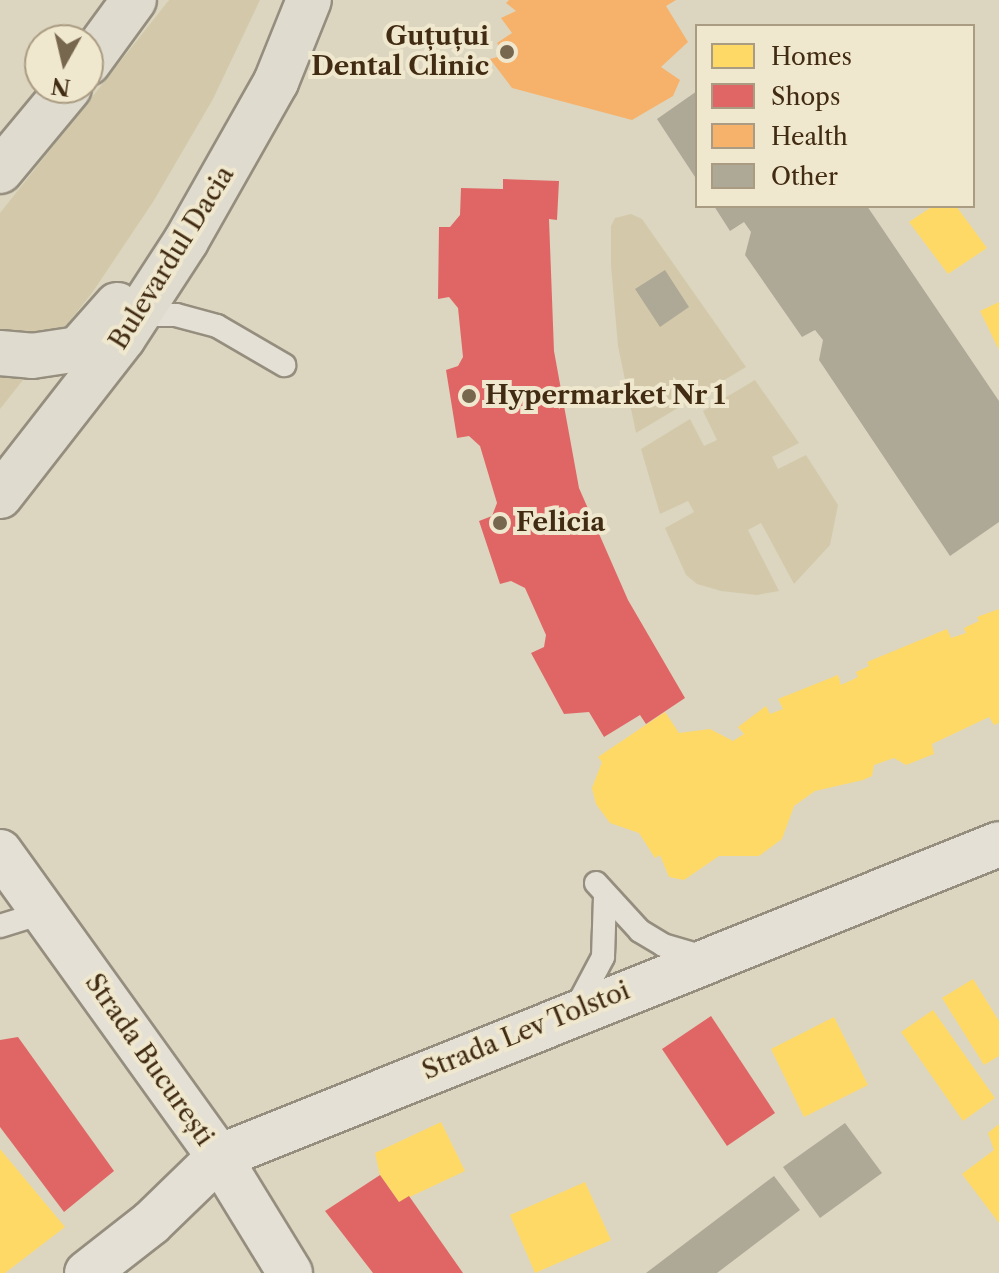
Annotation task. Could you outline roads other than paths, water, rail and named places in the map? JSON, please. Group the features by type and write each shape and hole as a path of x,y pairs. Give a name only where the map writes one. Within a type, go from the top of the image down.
{"highway":[{"path":"84,24 103,0"},
{"path":"104,41 134,0"},
{"name":"Bulevardul Dacia","path":"0,496 138,315 242,147 276,82 309,0"},
{"path":"0,353 32,356 78,349 105,322 187,201 249,87 276,82"},
{"path":"0,130 24,102"},
{"path":"0,171 56,104"}],"main road":[{"name":"Strada Lev Tolstoi","path":"87,1273 151,1223 219,1157 574,1011 999,844"},
{"name":"Strada București","path":"0,852 219,1157 290,1273"}],"lane":[{"path":"138,315 176,315 217,326 284,365"},
{"path":"574,1011 603,957 601,890 663,945 709,958"},
{"path":"0,926 42,913"}],"place":[{"name":"Guțuțui Dental Clinic","path":"507,52"},
{"name":"Hypermarket Nr 1","path":"469,396"},
{"name":"Felicia","path":"500,523"}]}
